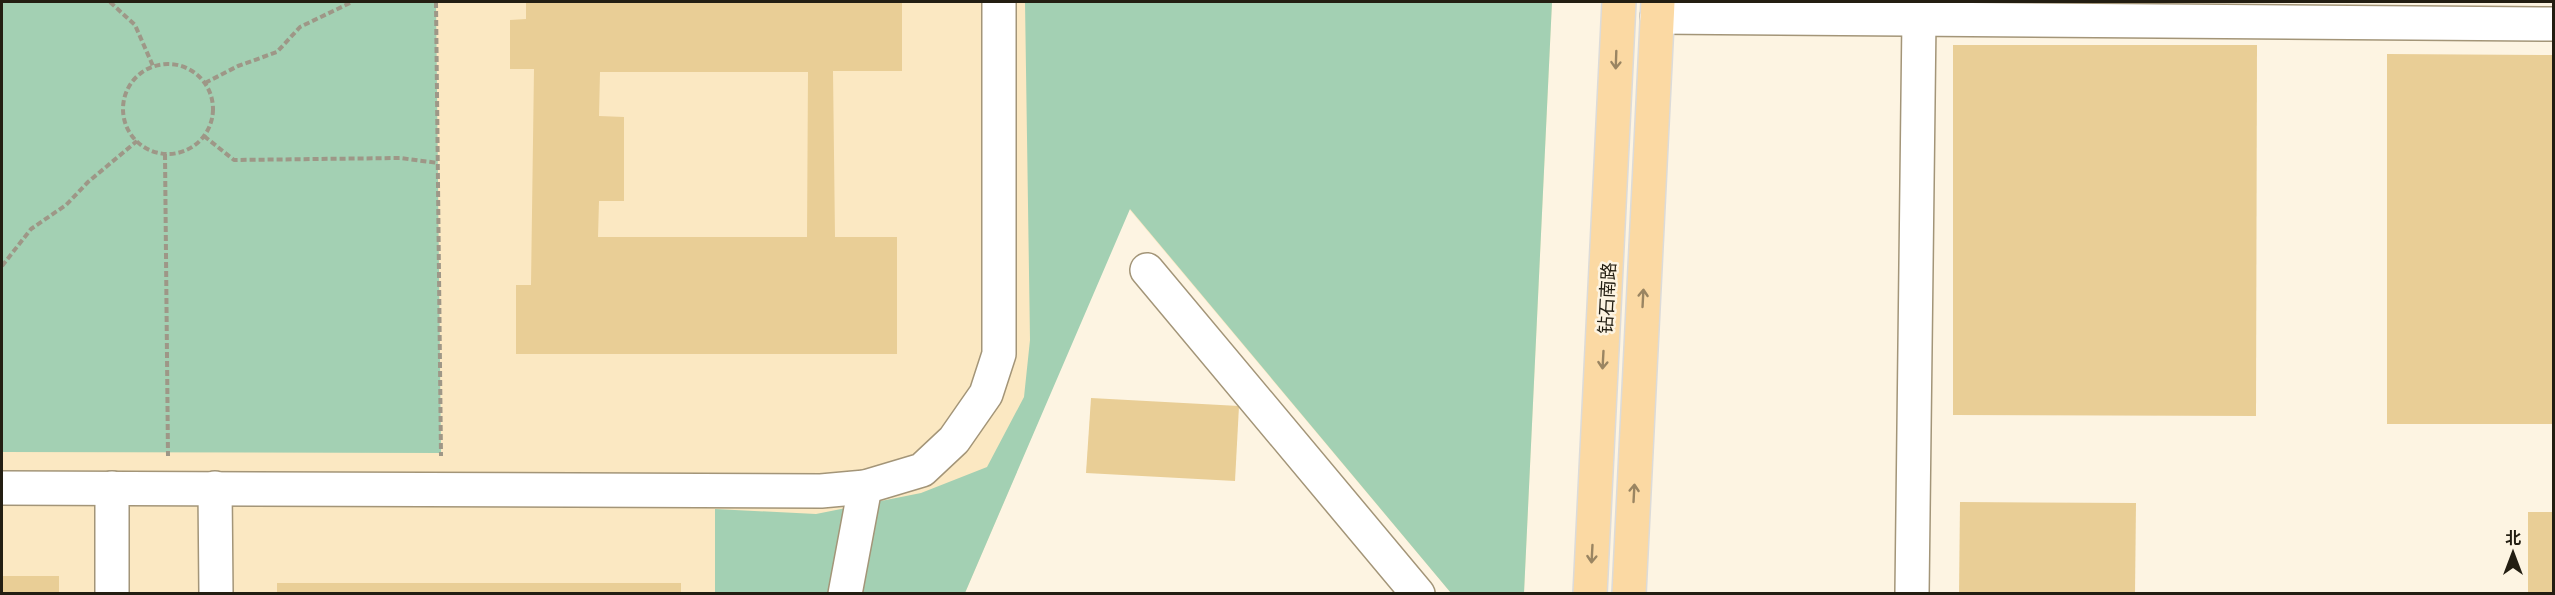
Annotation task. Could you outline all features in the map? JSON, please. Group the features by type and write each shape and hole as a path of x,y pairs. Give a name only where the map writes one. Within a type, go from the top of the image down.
{"main road":[{"name":"钻石南路","path":"1590,594 1619,2"},
{"name":"钻石南路","path":"1629,594 1657,9"}],"lane":[{"path":"2,488 821,491 865,487 922,470 954,440 986,394 999,354 999,2"},
{"path":"1657,9 1920,19 2553,24"},
{"path":"1912,594 1920,19"},
{"path":"1148,270 1418,594"},
{"path":"845,594 865,487"},
{"path":"112,488 112,594"},
{"path":"215,488 216,594"}],"path":[{"path":"110,2 135,25 153,66"},
{"path":"205,83 238,66 277,52 300,27 352,2"},
{"path":"436,2 442,489"},
{"path":"168,64 182,66 195,73 205,83 211,96 213,110 204,136 193,146 180,152 165,154 137,141 128,129 123,114 124,99 129,85 140,73 153,66 168,64"},
{"path":"204,136 234,160 400,158 438,163"},
{"path":"2,266 31,229 66,205 88,182 137,141"},
{"path":"165,154 168,488"}],"shaded area":[{"path":"2,2 1552,2 1524,593 1451,593 1129,209 965,593 2,593"}],"green space":[{"path":"2,2 436,2 441,453 2,452"},
{"path":"1025,2 1552,2 1524,593 1451,593 1130,209 965,593 715,593 715,509 816,514 921,493 987,467 1024,397 1030,340"}],"building":[{"path":"526,2 902,2 902,71 833,71 835,237 897,237 897,354 516,354 516,285 531,285 534,69 510,69 510,20 526,19","holes":["600,72 808,72 807,237 598,237 599,201 624,201 624,117 599,116"]},
{"path":"1953,45 2257,45 2256,416 1953,415"},
{"path":"2387,54 2554,55 2554,424 2387,424"},
{"path":"1091,398 1239,406 1235,481 1086,473"},
{"path":"1960,502 2136,503 2135,594 1959,594"},
{"path":"2528,512 2554,512 2554,594 2528,594"},
{"path":"2,576 59,576 59,594 2,594"},
{"path":"277,583 681,583 681,594 277,594"}]}
